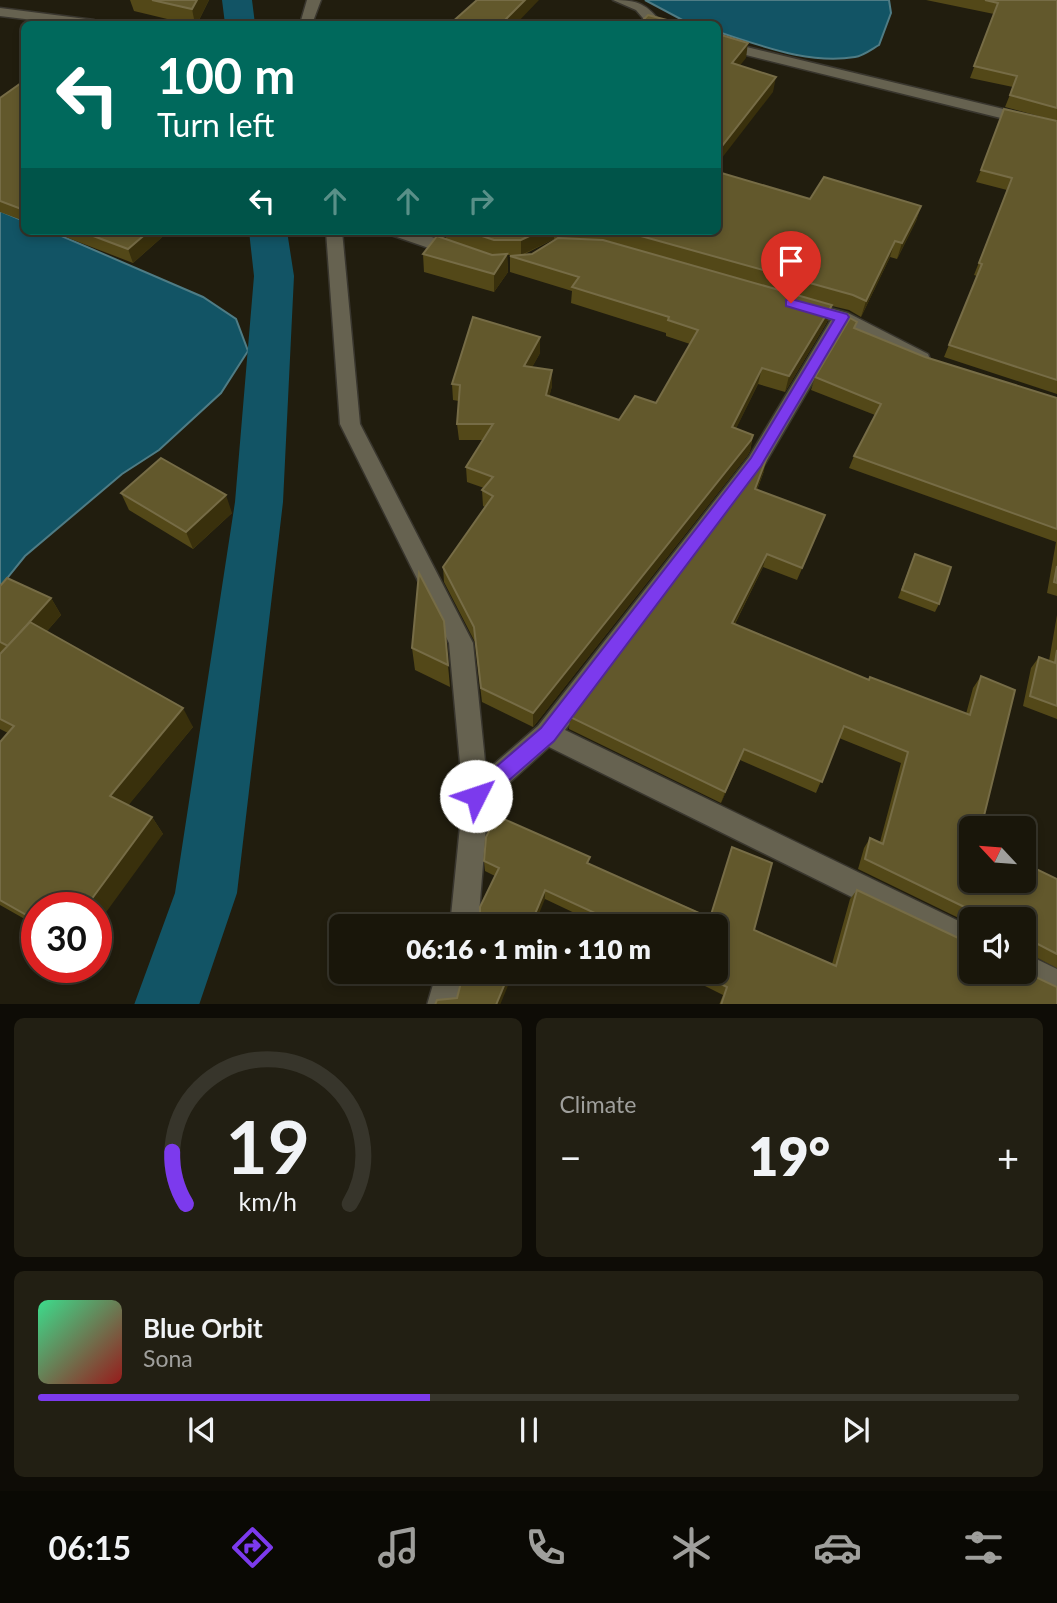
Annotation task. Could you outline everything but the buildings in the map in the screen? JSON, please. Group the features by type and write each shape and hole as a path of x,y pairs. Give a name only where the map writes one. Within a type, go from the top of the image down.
{"street":[{"path":"307,21 314,0"},
{"path":"620,0 641,7 653,21"},
{"path":"0,12 70,21"},
{"path":"721,45 1057,127"},
{"path":"334,235 350,424 461,643 476,796 465,914"},
{"path":"409,235 469,255"},
{"path":"791,303 842,317 941,366"},
{"path":"476,796 547,734 756,462 842,317"},
{"path":"547,734 959,936"},
{"path":"1036,973 1057,984"},
{"path":"441,1004 447,984"}],"water":[{"path":"645,0 889,0 891,13 879,45 864,54 838,59 785,52 721,33 721,21 684,21"},
{"path":"0,211 21,220 21,235 59,235 203,297 236,319 248,351 221,393 159,450 122,474 25,556 0,587"}],"waterway":[{"path":"237,0 240,21"},
{"path":"166,1004 206,893 259,502 274,276 269,235"}],"route":[{"path":"476,796 547,734 756,462 842,317 791,303"}]}
